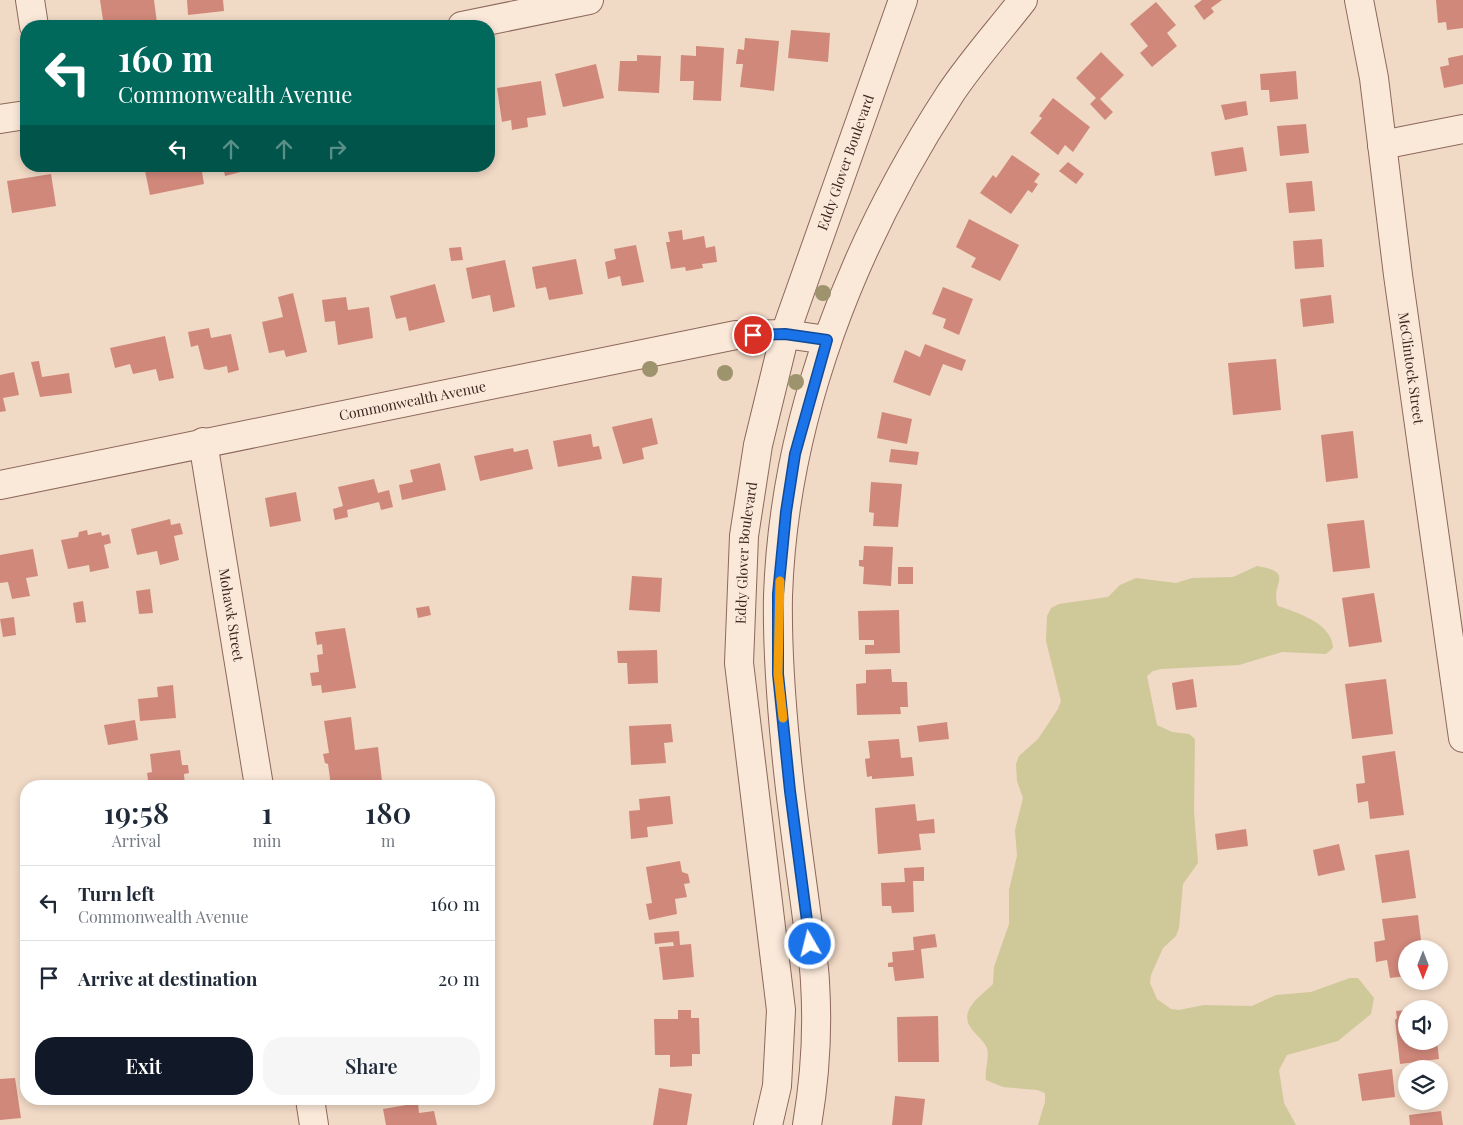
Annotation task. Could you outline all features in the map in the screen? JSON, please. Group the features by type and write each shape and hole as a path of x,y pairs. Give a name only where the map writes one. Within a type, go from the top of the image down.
{"street":[{"path":"30,0 33,20"},
{"path":"491,20 589,0"},
{"name":"Eddy Glover Boulevard","path":"768,1125 777,1086 781,1010 739,663 744,536 758,445 785,334 903,0"},
{"path":"807,1125 813,1077 815,982 778,674 778,594 786,512 795,454 827,340 866,248 910,158 952,92 1023,0"},
{"name":"McClintock Street","path":"1359,0 1374,78 1398,275 1463,738"},
{"path":"0,119 20,116"},
{"path":"1382,145 1463,129"},
{"name":"Commonwealth Avenue","path":"0,485 203,442 736,335 785,334 827,340"},
{"name":"Mohawk Street","path":"203,442 258,780"},
{"path":"749,756 786,752"},
{"path":"311,1105 314,1125"}],"shaded area":[{"path":"1257,566 1276,572 1279,576 1276,598 1278,606 1313,620 1327,632 1333,648 1326,654 1282,652 1239,665 1161,669 1153,671 1147,676 1157,725 1172,732 1189,734 1195,739 1194,811 1198,863 1183,884 1179,928 1176,936 1163,948 1151,975 1150,983 1157,999 1171,1009 1179,1010 1204,1005 1252,1006 1276,995 1311,992 1350,978 1358,978 1374,998 1371,1014 1338,1041 1287,1055 1279,1070 1284,1103 1296,1125 1038,1125 1045,1102 1045,1093 1037,1090 1003,1087 986,1080 988,1058 986,1046 971,1028 967,1015 973,1003 993,984 994,967 1009,924 1009,890 1017,856 1015,830 1023,798 1017,781 1016,764 1019,756 1038,739 1058,709 1061,701 1046,641 1047,616 1051,608 1059,604 1108,597 1120,585 1136,578 1176,583 1192,578 1233,577"}],"building":[{"path":"100,0 154,0 157,20 103,20"},
{"path":"187,0 223,0 224,11 188,15"},
{"path":"1202,0 1222,0 1211,8 1214,12 1204,20 1194,6"},
{"path":"1436,0 1463,0 1463,28 1447,30 1446,22 1438,23"},
{"path":"1156,2 1176,25 1167,33 1177,46 1152,67 1140,53 1148,46 1130,24"},
{"path":"791,30 830,33 828,62 788,58"},
{"path":"745,38 779,41 774,91 740,87 743,64 736,64 738,49 744,50"},
{"path":"696,46 724,48 721,101 693,100 694,81 680,81 681,55 696,56"},
{"path":"1101,52 1124,75 1100,99 1113,112 1105,120 1090,104 1096,98 1076,78"},
{"path":"637,55 661,56 659,93 618,91 620,61 637,61"},
{"path":"1463,55 1463,84 1444,88 1440,67 1449,65 1448,58"},
{"path":"596,64 604,98 563,107 555,74"},
{"path":"1296,71 1298,99 1270,102 1269,90 1261,90 1260,74"},
{"path":"541,81 546,115 527,118 528,127 512,130 511,120 502,122 497,88"},
{"path":"1053,98 1090,127 1073,152 1065,145 1058,155 1030,133 1042,118 1039,116"},
{"path":"1246,101 1248,115 1225,120 1221,105"},
{"path":"1306,124 1309,153 1280,156 1277,126"},
{"path":"1243,147 1247,171 1215,176 1211,152"},
{"path":"1012,155 1040,174 1034,182 1038,184 1032,193 1028,190 1011,214 980,193 993,175 996,178"},
{"path":"1068,162 1084,174 1076,184 1059,171"},
{"path":"145,172 202,172 204,184 150,195"},
{"path":"224,172 241,172 225,176"},
{"path":"51,174 56,206 12,213 7,181"},
{"path":"1312,181 1315,211 1289,213 1286,183"},
{"path":"969,219 1019,245 1000,281 971,267 976,258 956,247"},
{"path":"682,230 683,240 704,236 706,248 715,246 717,262 702,264 703,268 686,271 685,267 671,269 666,242 670,242 668,232"},
{"path":"1322,239 1324,267 1295,269 1293,241"},
{"path":"636,245 644,282 622,286 620,276 608,279 605,262 616,259 614,249"},
{"path":"461,247 463,260 451,261 449,248"},
{"path":"576,259 583,294 549,300 546,287 536,289 532,267"},
{"path":"505,260 515,307 493,312 490,295 472,299 466,268"},
{"path":"435,284 445,322 409,331 406,317 396,319 390,296"},
{"path":"943,287 973,299 959,335 943,328 946,319 932,314"},
{"path":"293,293 307,352 286,357 284,350 269,353 262,322 283,317 278,297"},
{"path":"1331,295 1334,323 1303,327 1300,299"},
{"path":"346,297 348,310 369,307 373,338 338,345 335,321 325,322 322,300"},
{"path":"209,328 211,338 231,334 239,370 228,373 227,366 209,370 204,369 198,345 191,347 188,332"},
{"path":"165,336 174,378 159,381 156,369 133,374 130,364 115,368 110,348"},
{"path":"925,344 966,360 962,371 943,364 930,396 893,382 905,350 920,357"},
{"path":"1276,359 1281,410 1233,415 1228,363"},
{"path":"39,361 42,377 69,373 72,393 40,397 31,362"},
{"path":"14,372 19,395 3,398 6,411 0,412 0,375"},
{"path":"882,412 912,419 907,444 877,438"},
{"path":"652,418 658,444 642,448 644,459 623,464 612,427"},
{"path":"1353,431 1358,478 1326,482 1321,435"},
{"path":"591,434 593,447 599,446 602,459 558,467 553,441"},
{"path":"513,448 514,452 528,449 533,469 480,481 474,456"},
{"path":"891,449 919,452 917,465 889,462"},
{"path":"440,463 446,490 402,500 399,485 413,482 410,470"},
{"path":"374,479 378,493 389,490 393,507 381,510 379,502 347,510 348,517 335,520 333,509 343,506 338,487"},
{"path":"871,482 902,484 898,527 873,526 874,513 869,512"},
{"path":"296,492 301,521 270,527 265,498"},
{"path":"170,519 171,525 180,523 183,534 174,536 179,560 160,565 157,551 137,555 131,529"},
{"path":"1364,520 1370,568 1333,572 1327,524"},
{"path":"87,530 88,535 101,532 102,536 109,534 111,543 104,545 109,568 90,572 89,565 68,569 61,540 78,537 79,532"},
{"path":"864,546 893,547 891,586 863,584 864,567 859,566 859,560 863,560"},
{"path":"33,549 38,576 26,578 30,596 12,599 8,582 0,583 0,555"},
{"path":"898,567 913,567 913,584 898,584"},
{"path":"632,576 662,578 660,612 629,610"},
{"path":"150,589 153,613 139,614 136,591"},
{"path":"1374,593 1382,642 1349,647 1342,598"},
{"path":"83,601 86,622 76,623 73,603"},
{"path":"429,606 431,615 418,618 416,608"},
{"path":"899,610 900,653 865,654 865,645 874,645 874,640 859,640 858,611"},
{"path":"14,617 16,635 3,637 0,619"},
{"path":"345,628 356,688 322,693 321,685 312,686 310,673 319,672 317,655 323,654 322,644 317,645 315,632"},
{"path":"657,650 658,683 628,684 627,663 618,663 617,651"},
{"path":"891,669 892,682 907,682 908,707 900,707 901,714 857,715 856,684 866,683 866,670"},
{"path":"1193,679 1197,707 1176,710 1172,683"},
{"path":"1386,679 1393,734 1352,739 1345,684"},
{"path":"173,685 176,718 140,721 138,699 158,697 157,687"},
{"path":"351,717 355,750 378,747 382,780 330,780 328,764 325,763 323,754 329,753 324,721"},
{"path":"135,720 138,740 108,745 104,725"},
{"path":"947,722 949,739 919,742 917,726"},
{"path":"671,724 673,742 664,743 666,763 631,765 629,726"},
{"path":"899,739 901,758 912,757 914,776 872,779 872,776 867,777 865,759 870,758 868,741"},
{"path":"180,750 182,765 188,765 189,773 184,774 184,780 148,780 147,773 152,772 150,754"},
{"path":"1395,751 1404,815 1370,819 1368,801 1358,803 1356,784 1365,783 1362,756"},
{"path":"670,796 673,824 647,827 648,837 631,839 629,811 640,810 639,799"},
{"path":"915,804 917,821 934,819 935,833 919,834 921,850 878,854 875,808"},
{"path":"1246,829 1248,846 1217,850 1215,834"},
{"path":"1339,844 1345,870 1318,876 1313,850"},
{"path":"1409,850 1416,898 1382,903 1375,855"},
{"path":"680,861 682,872 688,874 690,883 684,884 687,897 675,899 677,914 649,920 646,904 652,903 646,867"},
{"path":"924,867 924,881 913,881 914,912 892,913 891,906 882,906 881,883 905,882 904,868"},
{"path":"1418,915 1421,940 1398,940 1398,977 1390,978 1387,960 1376,962 1374,942 1385,940 1382,919"},
{"path":"679,931 680,945 691,944 694,977 663,980 659,947 674,946 673,942 655,944 654,933"},
{"path":"935,934 937,947 921,949 924,978 895,981 893,967 888,967 888,963 893,962 892,952 914,950 913,937"},
{"path":"678,1010 691,1010 691,1018 699,1018 700,1054 692,1054 692,1066 670,1067 670,1055 655,1055 654,1019 678,1019"},
{"path":"1396,1011 1398,1011 1398,1046 1395,1020 1397,1018"},
{"path":"938,1016 939,1062 898,1062 897,1017"},
{"path":"1398,1050 1438,1050 1439,1059 1400,1060"},
{"path":"1392,1069 1395,1097 1362,1101 1358,1074"},
{"path":"15,1078 21,1118 0,1120 0,1079"},
{"path":"659,1088 692,1094 687,1125 653,1125"},
{"path":"895,1096 925,1099 922,1125 892,1125"},
{"path":"418,1105 419,1113 434,1111 437,1125 386,1125 383,1109"},
{"path":"1441,1111 1443,1125 1410,1125 1409,1115"}],"slow traffic":[{"path":"780,581 778,594 778,674 783,718"}],"route":[{"path":"753,335 785,334 827,340 795,454 786,512 778,594 778,674 790,791 810,944"}]}
